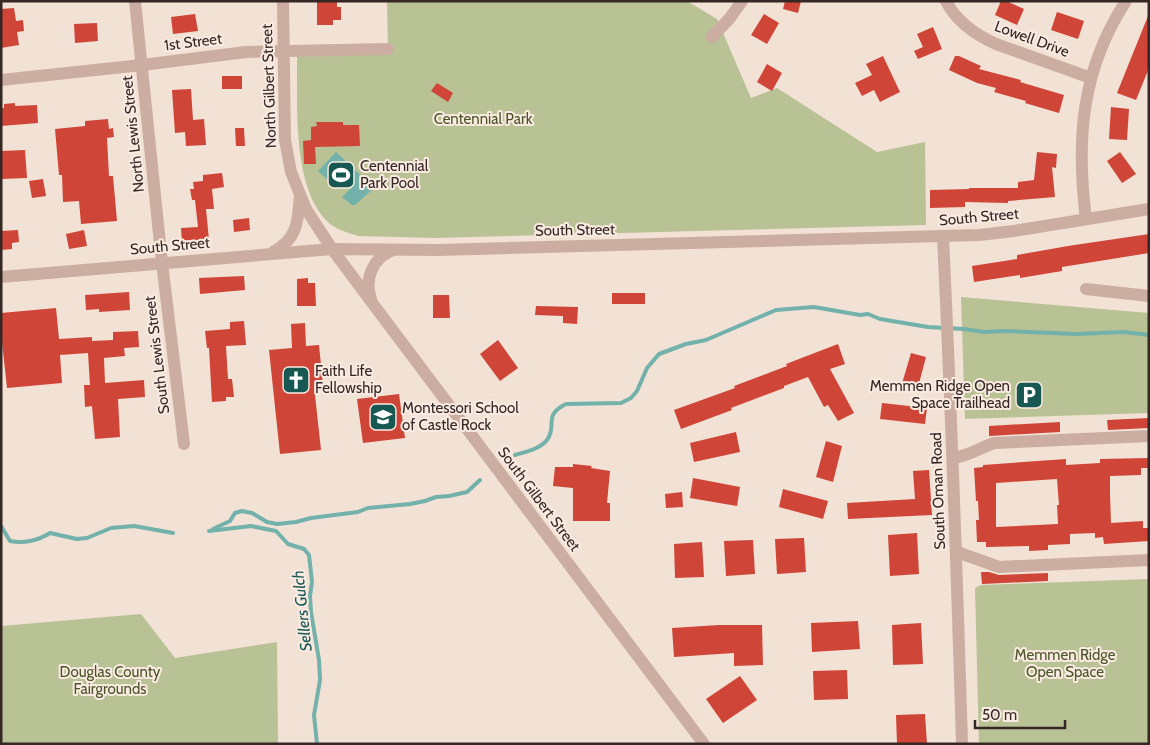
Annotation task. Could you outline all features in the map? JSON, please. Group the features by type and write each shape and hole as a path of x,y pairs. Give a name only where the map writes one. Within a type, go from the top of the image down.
{"street":[{"name":"North Lewis Street","path":"135,1 162,263"},
{"name":"North Gilbert Street","path":"283,1 285,140 291,172 306,209 332,249"},
{"path":"712,37 730,18 742,1"},
{"name":"Lowell Drive","path":"946,1 950,10 962,22 983,38 1091,78"},
{"path":"1086,219 1081,171 1081,142 1085,106 1091,78 1102,48 1126,1"},
{"name":"1st Street","path":"1,80 246,52 388,49"},
{"path":"270,253 284,246 292,236 297,221 300,195"},
{"name":"South Street","path":"1,277 332,249 448,250 943,237 996,233 1149,209"},
{"name":"South Oman Road","path":"943,237 949,349 962,744"},
{"name":"South Gilbert Street","path":"332,249 704,744"},
{"path":"373,304 368,288 372,268 382,255 395,249"},
{"name":"South Lewis Street","path":"162,263 184,444"},
{"path":"1086,290 1149,296"},
{"path":"953,458 974,453 984,446 994,443 1149,436"},
{"path":"956,552 999,567 1149,560"}],"green space":[{"name":"Centennial Park","path":"387,1 687,1 717,19 751,98 777,88 877,152 925,142 926,225 435,238 358,236 340,230 330,224 317,208 308,189 302,166 297,117 297,50 388,49"},
{"path":"961,297 1149,313 1149,413 965,419"},
{"name":"Memmen Ridge Open Space","path":"1149,579 1149,744 979,744 975,588 981,585"},
{"name":"Douglas County Fairgrounds","path":"141,614 175,658 277,642 278,744 1,744 1,626"}],"water":[{"name":"Centennial Park Pool","path":"336,152 374,188 355,205 352,205 342,197 351,188 342,180 332,182 318,171"}],"building":[{"path":"317,1 337,1 337,7 341,7 341,20 333,20 333,25 317,25"},
{"path":"785,1 801,1 798,13 783,9"},
{"path":"1001,1 1006,1 1024,9 1017,25 995,15"},
{"path":"14,8 16,21 23,20 24,31 17,32 19,45 1,48 1,9"},
{"path":"1057,12 1084,21 1078,39 1051,30"},
{"path":"195,14 198,31 173,34 171,17"},
{"path":"764,14 779,23 767,44 751,35"},
{"path":"1148,16 1149,68 1136,100 1117,93"},
{"path":"97,23 98,41 75,43 74,24"},
{"path":"933,27 942,49 918,59 914,51 923,47 917,34"},
{"path":"883,56 900,92 880,102 874,90 862,96 855,83 872,75 866,64"},
{"path":"955,56 981,66 979,69 1021,80 1020,82 1064,95 1059,113 994,92 996,88 977,83 949,70"},
{"path":"767,64 782,73 772,91 757,82"},
{"path":"222,76 242,76 242,89 222,89"},
{"path":"437,83 453,93 448,102 431,91"},
{"path":"191,89 193,120 204,119 206,145 186,146 185,132 175,133 172,90"},
{"path":"15,103 15,106 37,105 38,123 1,126 1,108 4,108 4,104"},
{"path":"1111,107 1129,109 1127,140 1109,139"},
{"path":"108,119 109,129 113,128 114,137 107,138 109,176 113,176 117,221 81,224 79,201 63,202 62,175 59,175 55,129 85,126 85,121"},
{"path":"316,122 343,122 343,125 359,125 360,146 315,147 316,164 304,164 303,141 311,140 311,127 317,126"},
{"path":"235,128 244,128 245,146 236,146"},
{"path":"25,150 27,178 1,179 1,151"},
{"path":"1037,152 1057,154 1056,168 1052,167 1055,197 1008,201 1008,203 965,202 965,207 930,208 930,190 1018,188 1018,182 1034,180"},
{"path":"1120,152 1136,174 1122,183 1107,161"},
{"path":"222,173 224,187 212,189 214,209 206,209 209,240 182,242 181,228 198,227 195,200 192,200 190,189 194,189 193,182 203,181 203,175"},
{"path":"43,179 46,196 32,198 29,181"},
{"path":"249,218 250,230 234,232 233,220"},
{"path":"18,230 19,242 12,243 12,249 1,250 1,231"},
{"path":"84,230 87,246 69,249 66,234"},
{"path":"1149,234 1149,253 1062,267 1062,271 1020,278 1020,275 974,282 972,266 1017,259 1017,255"},
{"path":"244,276 245,290 200,294 199,278"},
{"path":"308,278 308,283 315,283 316,306 297,306 297,279"},
{"path":"129,292 130,310 99,312 99,309 86,310 85,295"},
{"path":"612,293 645,293 645,304 612,304"},
{"path":"433,295 449,295 450,318 433,318"},
{"path":"536,306 578,307 577,324 563,323 563,316 535,315"},
{"path":"56,308 59,339 92,337 92,341 113,340 113,332 138,331 139,347 124,348 125,356 104,358 105,383 144,380 145,397 118,399 120,437 95,439 92,406 85,407 84,385 90,385 88,353 60,355 62,383 7,388 1,333 1,313"},
{"path":"244,321 246,345 226,346 228,379 232,379 234,397 226,397 226,401 212,402 209,348 207,348 205,331 230,329 230,322"},
{"path":"305,323 306,346 319,345 323,385 314,386 321,450 280,454 269,350 292,348 291,324"},
{"path":"498,340 518,368 500,381 480,354"},
{"path":"838,344 845,364 830,369 854,413 838,421 828,405 824,407 808,377 731,408 732,410 681,429 674,410 735,388 734,386"},
{"path":"911,353 926,357 917,391 901,387"},
{"path":"399,394 405,438 363,443 357,399"},
{"path":"882,403 927,408 925,424 880,419"},
{"path":"1149,418 1149,428 1108,430 1107,420"},
{"path":"1060,422 1060,432 989,436 989,426"},
{"path":"736,432 740,452 694,462 690,443"},
{"path":"826,441 842,446 833,482 816,477"},
{"path":"1149,458 1149,468 1141,468 1141,475 1110,476 1110,494 1111,523 1143,521 1143,528 1149,528 1149,541 1104,544 1103,537 1095,538 1095,533 1070,534 1070,544 1048,545 1048,550 1029,551 1029,546 986,547 986,542 977,542 976,520 979,520 974,468 983,467 983,465 1066,459 1066,465 1100,463 1100,459","holes":["1057,479 1059,505 1057,505 1058,524 996,527 996,483"]},
{"path":"573,464 592,466 591,468 610,471 607,503 610,503 610,521 573,521 573,488 553,486 555,467 573,467"},
{"path":"929,470 932,515 848,519 847,503 915,499 913,471"},
{"path":"693,478 740,487 737,506 690,498"},
{"path":"783,489 828,501 823,519 779,507"},
{"path":"682,492 683,507 666,508 665,494"},
{"path":"917,533 919,574 890,576 888,535"},
{"path":"804,538 806,572 777,574 775,539"},
{"path":"753,540 755,574 726,576 724,541"},
{"path":"702,542 704,577 675,578 674,544"},
{"path":"981,572 999,575 1048,573 1048,581 982,584"},
{"path":"858,621 860,649 812,652 811,623"},
{"path":"921,623 923,664 893,665 892,625"},
{"path":"762,625 763,665 734,666 734,653 674,657 672,628"},
{"path":"847,670 848,699 814,700 813,671"},
{"path":"740,676 757,700 723,723 706,699"},
{"path":"925,714 927,744 897,744 896,715"}],"waterway":[{"path":"515,455 532,450 544,443 550,435 554,413 566,404 621,403 631,398 637,391 647,368 659,354 686,344 706,340 776,310 814,307 860,315 868,314 880,319 928,327 984,332 1076,334 1124,332 1149,335"},
{"path":"213,529 230,521 235,513 242,511 252,513 267,522 277,524 296,522 311,518 358,512 368,508 410,504 467,492 480,480"},
{"name":"Sellers Gulch","path":"1,526 10,541 15,542 31,541 50,533 77,539 87,538 111,528 134,526 173,533"},
{"name":"Sellers Gulch","path":"209,531 251,526 276,531 288,544 304,549 309,555 312,582 310,596 311,612 319,660 320,680 314,715 317,744"}],"place":[{"name":"Centennial Park Pool","path":"341,175"},
{"name":"Faith Life Fellowship","path":"296,380"},
{"name":"Memmen Ridge Open Space Trailhead","path":"1029,395"},
{"name":"Montessori School of Castle Rock","path":"383,417"}]}
